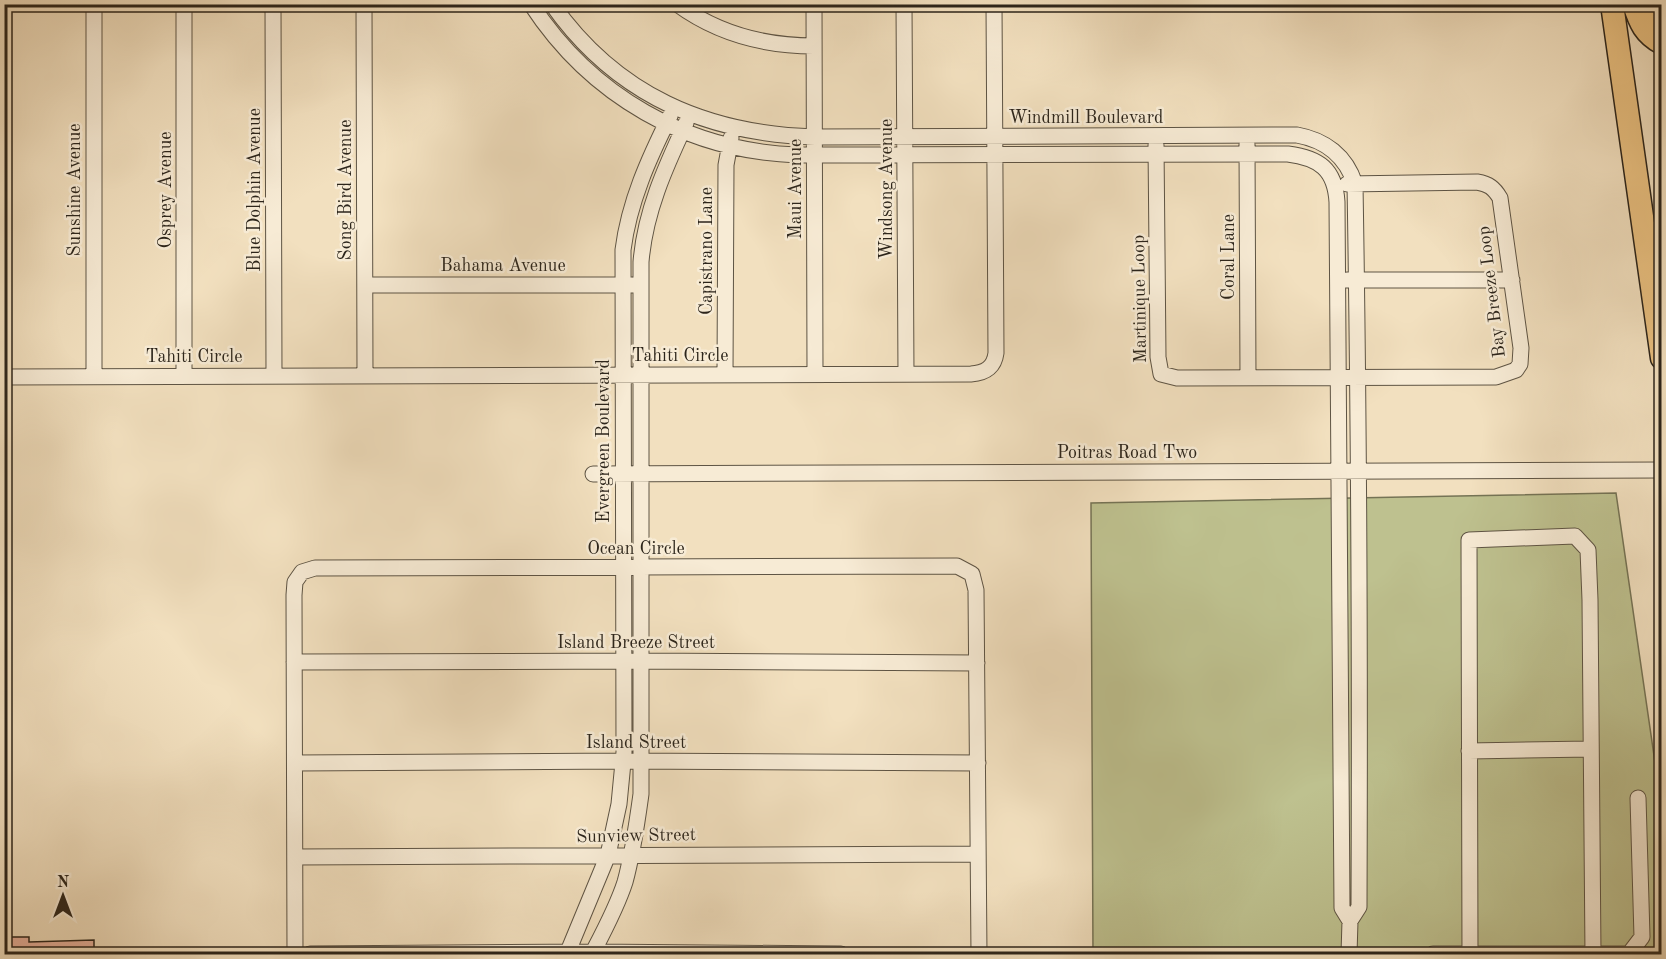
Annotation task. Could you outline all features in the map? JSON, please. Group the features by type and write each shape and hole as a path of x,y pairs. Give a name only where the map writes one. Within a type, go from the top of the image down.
{"highway":[{"path":"1612,4 1662,358"},
{"path":"1634,4 1649,36 1660,25"},
{"path":"1634,161 1650,197 1662,277"}],"street":[{"name":"Sunshine Avenue","path":"93,4 94,376"},
{"name":"Osprey Avenue","path":"184,4 184,376"},
{"name":"Blue Dolphin Avenue","path":"273,4 274,375"},
{"name":"Song Bird Avenue","path":"363,4 365,375"},
{"name":"Windmill Boulevard","path":"531,4 550,32 580,65 614,93 682,132 729,146 779,154 814,155 1288,154 1311,158 1326,169 1335,184"},
{"name":"Windmill Boulevard","path":"552,4 582,41 608,65 642,90 690,115 734,129 773,135 814,137 1297,135 1321,142 1340,156 1353,175 1355,184 1357,280 1359,907 1350,921"},
{"path":"677,4 711,25 746,38 769,43 814,46"},
{"name":"Maui Avenue","path":"814,4 815,374"},
{"name":"Windsong Avenue","path":"904,4 906,374"},
{"name":"Tahiti Circle","path":"4,377 984,372 993,365 996,353 994,4"},
{"name":"Evergreen Boulevard","path":"567,954 608,855 619,804 623,761 623,250 630,211 674,108"},
{"name":"Evergreen Boulevard","path":"593,953 625,883 641,794 642,249 650,210 690,115"},
{"name":"Capistrano Lane","path":"724,374 726,165 734,129"},
{"name":"Coral Lane","path":"1247,135 1248,378"},
{"name":"Martinique Loop","path":"1156,136 1159,369 1166,376 1177,378 1248,378"},
{"name":"Bay Breeze Loop","path":"1248,378 1497,376 1516,370 1520,364 1521,348 1500,198 1491,186 1477,182 1355,184"},
{"path":"1349,954 1350,921 1342,908 1340,471 1335,184 1355,184"},
{"path":"1338,280 1512,280"},
{"name":"Bahama Avenue","path":"365,285 641,285"},
{"name":"Poitras Road Two","path":"593,474 1662,470"},
{"path":"1470,954 1469,540 1575,536 1588,550 1593,954"},
{"name":"Ocean Circle","path":"295,954 295,582 302,572 315,568 957,566 972,574 976,590 979,954"},
{"name":"Island Breeze Street","path":"294,662 977,663"},
{"path":"1469,751 1592,749"},
{"name":"Island Street","path":"295,763 623,761 978,763"},
{"path":"1433,954 1629,954 1642,937 1638,798"},
{"path":"1341,807 1360,806"},
{"name":"Sunview Street","path":"295,857 978,854"},
{"path":"310,954 841,954"}],"green space":[{"path":"1616,493 1661,804 1661,954 1093,954 1091,503"}],"building":[{"path":"4,937 29,937 29,942 94,940 94,954 4,954"}]}
